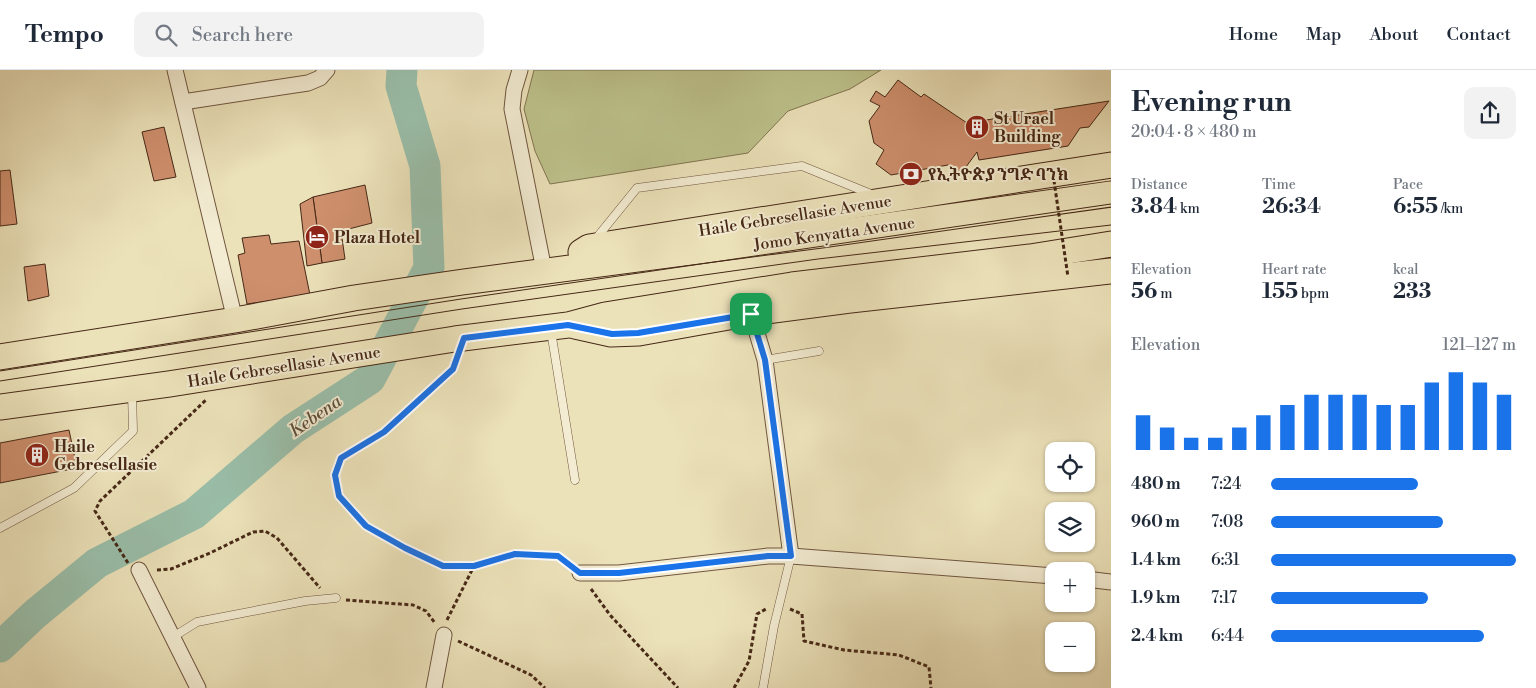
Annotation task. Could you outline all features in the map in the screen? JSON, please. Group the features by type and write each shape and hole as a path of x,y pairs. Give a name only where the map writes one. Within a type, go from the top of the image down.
{"main road":[{"name":"Haile Gebresellasie Avenue","path":"550,269 589,247 1111,165"},
{"name":"Jomo Kenyatta Avenue","path":"235,320 354,298 550,269 821,235 1111,194"},
{"name":"Haile Gebresellasie Avenue","path":"0,407 132,389 460,338 559,326 605,315 792,285 1030,257 1111,244"},
{"name":"Haile Gebresellasie Avenue","path":"559,326 612,334 638,333 850,300 1111,271"},
{"path":"1077,276 1111,282"},
{"path":"0,357 235,320"}],"street":[{"path":"175,70 235,320"},
{"path":"183,102 308,83 320,78 327,70"},
{"path":"520,70 514,90 512,110 550,269"},
{"path":"751,314 765,360 791,556"},
{"path":"580,573 619,573 768,556 791,556 1045,575"},
{"path":"139,570 198,688"},
{"path":"1095,580 1111,582"},
{"path":"434,688 446,628"}],"lane":[{"path":"589,247 636,188 802,166 884,200"},
{"path":"559,326 575,480"},
{"path":"765,360 819,351"},
{"path":"0,528 74,488 133,431 132,389"},
{"path":"763,688 779,604 791,556"},
{"path":"173,637 197,622 305,601 336,598"}],"path":[{"path":"1053,174 1077,276"},
{"path":"460,338 453,369 384,432 341,458 335,475 339,496 366,526 405,548 443,566 474,566 515,554 558,556 580,573 610,615 678,688"},
{"path":"125,561 95,511 100,501 206,402 218,376"},
{"path":"446,628 461,590 474,566"},
{"path":"734,688 749,661 757,614 779,604 802,614 804,641 844,650 899,655 929,667 931,688"}],"green space":[{"path":"534,70 881,70 850,89 788,111 748,153 550,184 535,151 524,109"}],"building":[{"name":"St Urael Building","path":"898,80 921,97 924,94 967,123 1109,101 1089,127 1080,128 1068,146 979,160 977,152 960,175 948,165 891,175 876,164 884,150 874,143 869,121 880,106 870,101 876,91 885,97"},
{"path":"164,127 176,177 154,181 142,132"},
{"path":"10,170 17,224 0,226 0,171"},
{"path":"365,185 372,223 341,231 345,259 322,263 313,197"},
{"path":"313,197 322,263 307,266 300,204"},
{"path":"269,235 271,244 299,241 310,295 247,304 238,255 245,253 242,238"},
{"path":"45,264 49,296 28,301 24,267"},
{"name":"Haile Gebresellasie","path":"69,430 77,468 0,483 0,443"}],"waterway":[{"name":"Kebena","path":"0,647 35,614 97,563 194,514 293,429 370,379 429,268 425,166 401,86 402,70"}],"tram line":[{"path":"0,371 461,299 1111,204"},
{"path":"0,381 462,309 818,259 1111,225"}],"place":[{"name":"St Urael Building","path":"977,127"},
{"name":"የኢትዮጵያ ንግድ ባንክ","path":"911,174"},
{"name":"Plaza Hotel","path":"317,237"},
{"name":"Haile Gebresellasie","path":"37,455"}],"route":[{"path":"751,314 765,360 791,556 768,556 619,573 580,573 558,556 515,554 474,566 443,566 405,548 366,526 339,496 335,475 341,458 384,432 453,369 464,338 568,325 612,334 638,333 751,314"}]}
